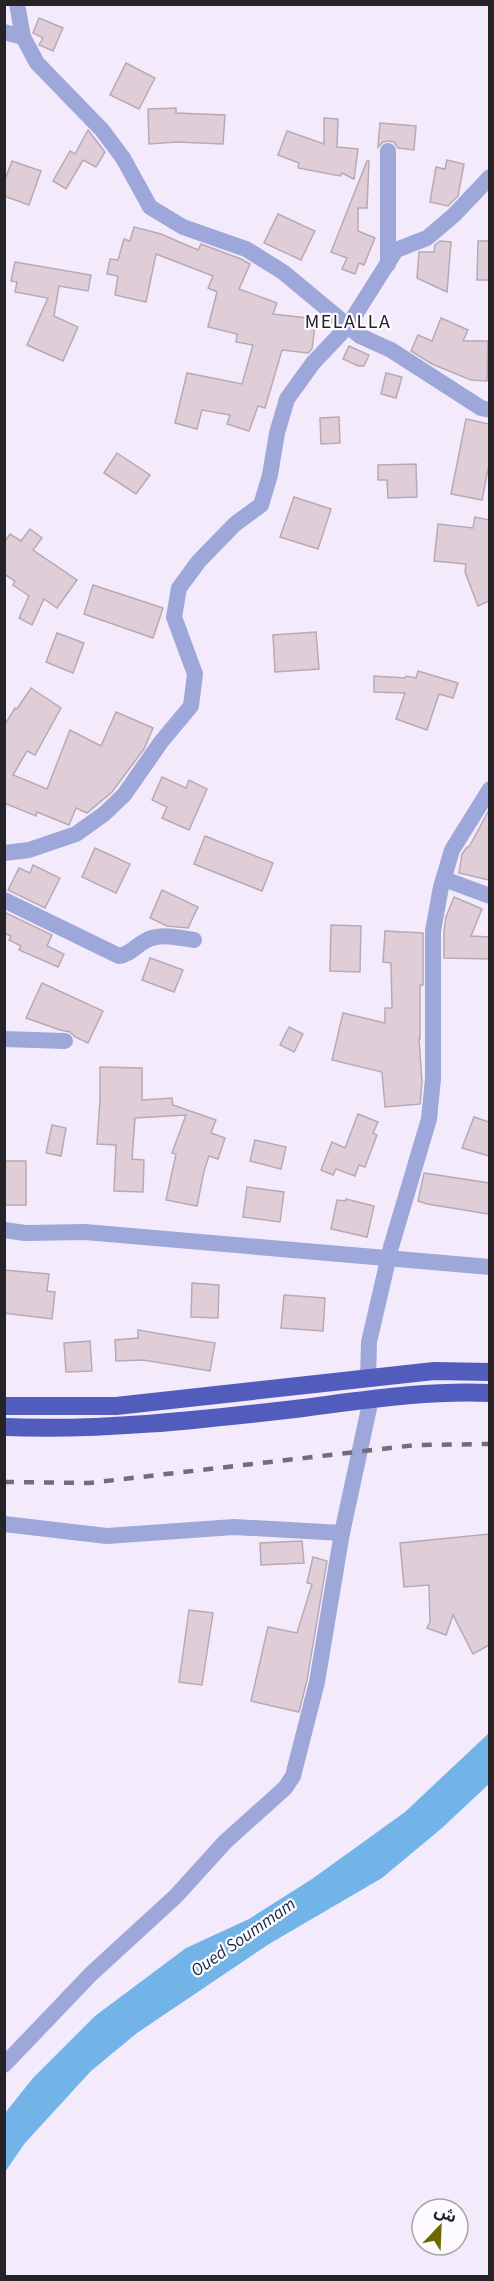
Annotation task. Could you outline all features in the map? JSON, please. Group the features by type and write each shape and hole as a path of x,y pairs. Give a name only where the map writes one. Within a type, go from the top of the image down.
{"highway":[{"path":"4,1406 116,1406 434,1371 489,1372"},
{"path":"4,1427 71,1428 163,1422 460,1392 489,1393"}],"street":[{"path":"17,4 23,37 37,63 102,130 123,158 150,207 183,227 246,249 284,272 360,336 391,350 481,408 489,410"},
{"path":"4,32 23,37"},
{"path":"387,151 388,264"},
{"path":"4,853 29,850 76,834 104,814 124,795 161,742 191,706 195,674 174,616 179,588 213,546 235,524 261,505 287,399 313,363 348,326 396,250 427,238 454,215 489,177"},
{"path":"368,1378 369,1342 389,1258 429,1119 433,1079 433,931 452,850 489,789"},
{"path":"444,879 489,896"},
{"path":"4,900 119,956 159,936 194,940"},
{"path":"4,1038 65,1041"},
{"path":"4,1230 25,1233 85,1232 489,1267"},
{"path":"4,2065 91,1974 176,1896 225,1842 285,1788 292,1776 317,1683 342,1533 371,1400"},
{"path":"4,1524 107,1536 234,1527 342,1533"}],"water":[{"name":"Oued Soummam","path":"489,1733 489,1784 442,1828 382,1878 269,1944 137,2033 91,2071 25,2143 5,2172 5,2113 33,2078 95,2016 186,1948 249,1919 312,1879 405,1812"}],"building":[{"path":"39,18 63,28 53,51 39,45 43,38 33,33"},
{"path":"126,63 155,78 139,109 110,95"},
{"path":"176,108 176,113 225,115 223,144 177,142 149,144 148,109"},
{"path":"324,118 338,119 337,147 358,149 354,179 342,173 340,176 298,168 299,163 278,155 287,131 324,144"},
{"path":"380,123 416,126 414,150 398,148 394,142 389,141 383,142 378,147"},
{"path":"88,130 105,152 96,167 83,160 66,189 53,181 70,151 75,154"},
{"path":"447,160 464,164 458,196 448,206 430,202 436,167 445,169"},
{"path":"12,161 41,171 29,205 4,196 4,182"},
{"path":"367,161 369,161 367,208 358,208 358,231 375,238 364,265 359,263 355,274 342,269 347,258 331,252"},
{"path":"278,214 315,231 301,260 264,243"},
{"path":"134,227 161,234 198,250 201,244 241,259 250,264 239,289 277,303 273,314 316,319 312,349 308,353 282,350 265,408 258,406 249,431 227,424 230,415 202,410 197,429 175,423 187,373 242,384 253,345 236,342 237,334 208,327 217,292 208,288 213,276 156,254 146,302 115,295 118,276 107,274 110,259 118,260 124,239 130,241"},
{"path":"440,241 451,242 447,292 417,278 419,252 434,252 435,245"},
{"path":"478,241 489,241 489,280 477,280"},
{"path":"15,262 91,275 88,291 59,286 54,316 78,327 63,361 27,345 48,298 15,292 17,282 11,281"},
{"path":"441,318 468,330 463,341 488,341 487,381 471,380 432,364 411,351 418,335 432,341"},
{"path":"349,346 369,355 364,366 358,366 343,359"},
{"path":"386,373 402,377 396,398 381,394"},
{"path":"339,417 340,443 321,444 320,418"},
{"path":"466,419 489,424 489,469 482,500 451,494"},
{"path":"117,453 150,475 136,494 104,473"},
{"path":"416,464 417,497 388,498 387,480 378,480 378,465"},
{"path":"294,497 331,509 318,549 280,537"},
{"path":"475,517 489,520 489,601 478,606 465,572 466,564 434,561 438,524 473,528"},
{"path":"30,529 42,538 33,550 77,580 57,608 44,599 32,625 19,618 29,596 13,585 15,581 4,574 4,543 10,534 21,541"},
{"path":"93,585 163,608 153,638 84,614"},
{"path":"316,632 319,669 275,672 273,635"},
{"path":"57,633 84,643 73,673 46,662"},
{"path":"418,671 458,683 453,698 439,694 427,730 396,719 405,693 374,692 374,676 416,678"},
{"path":"31,688 61,708 35,755 27,751 13,775 47,789 70,730 101,746 116,712 153,728 144,749 112,792 87,813 76,808 69,825 37,812 36,816 4,803 4,726"},
{"path":"162,777 186,788 189,780 207,789 189,830 162,818 167,807 152,800"},
{"path":"489,810 489,880 459,873 462,854 469,847"},
{"path":"205,836 273,863 262,891 194,864"},
{"path":"95,848 130,864 116,893 82,877"},
{"path":"33,865 60,878 45,908 8,890 19,868 30,873"},
{"path":"162,890 198,907 188,928 167,926 150,918"},
{"path":"454,897 482,909 471,936 489,937 489,959 444,958 446,917"},
{"path":"4,912 52,935 47,946 64,954 58,967 19,950 21,946 9,940 11,936 4,933"},
{"path":"331,925 361,926 360,972 330,971"},
{"path":"385,931 423,933 423,985 420,985 419,1039 422,1082 420,1104 385,1107 382,1072 332,1060 343,1013 385,1023 385,1008 392,1008 391,963 383,962"},
{"path":"150,958 183,970 174,992 142,980"},
{"path":"42,983 103,1011 88,1043 70,1032 26,1018"},
{"path":"289,1027 303,1034 294,1052 280,1045"},
{"path":"100,1067 142,1068 142,1100 172,1098 173,1105 216,1120 211,1133 225,1138 218,1159 209,1156 197,1206 166,1200 176,1154 172,1153 186,1115 135,1118 132,1159 144,1160 143,1192 114,1191 116,1145 97,1144"},
{"path":"358,1114 378,1122 373,1133 377,1135 365,1167 359,1165 355,1176 336,1169 333,1175 321,1170 332,1142 345,1148"},
{"path":"474,1117 489,1122 489,1156 462,1148"},
{"path":"52,1125 66,1128 61,1156 46,1153"},
{"path":"255,1140 286,1147 281,1169 250,1161"},
{"path":"4,1161 26,1161 26,1205 4,1205"},
{"path":"424,1173 489,1183 489,1214 418,1201"},
{"path":"247,1187 284,1192 280,1222 243,1217"},
{"path":"346,1199 374,1206 367,1237 331,1229 337,1200 346,1201"},
{"path":"4,1270 49,1274 47,1291 55,1292 52,1319 4,1313"},
{"path":"192,1283 219,1285 218,1318 191,1317"},
{"path":"284,1295 325,1298 323,1331 281,1328"},
{"path":"138,1330 215,1343 210,1371 143,1360 116,1361 115,1340 138,1338"},
{"path":"90,1341 92,1371 66,1372 64,1343"},
{"path":"489,1534 489,1645 473,1654 453,1615 446,1635 427,1628 430,1622 429,1585 404,1587 400,1543"},
{"path":"302,1541 304,1563 261,1565 260,1543"},
{"path":"313,1557 327,1561 307,1680 299,1712 251,1701 268,1627 297,1633 312,1584 307,1583"},
{"path":"189,1610 213,1613 202,1685 179,1682"}],"railway":[{"path":"4,1482 89,1483 416,1445 490,1444"}],"district":[{"name":"MELALLA","path":"348,321"}]}
